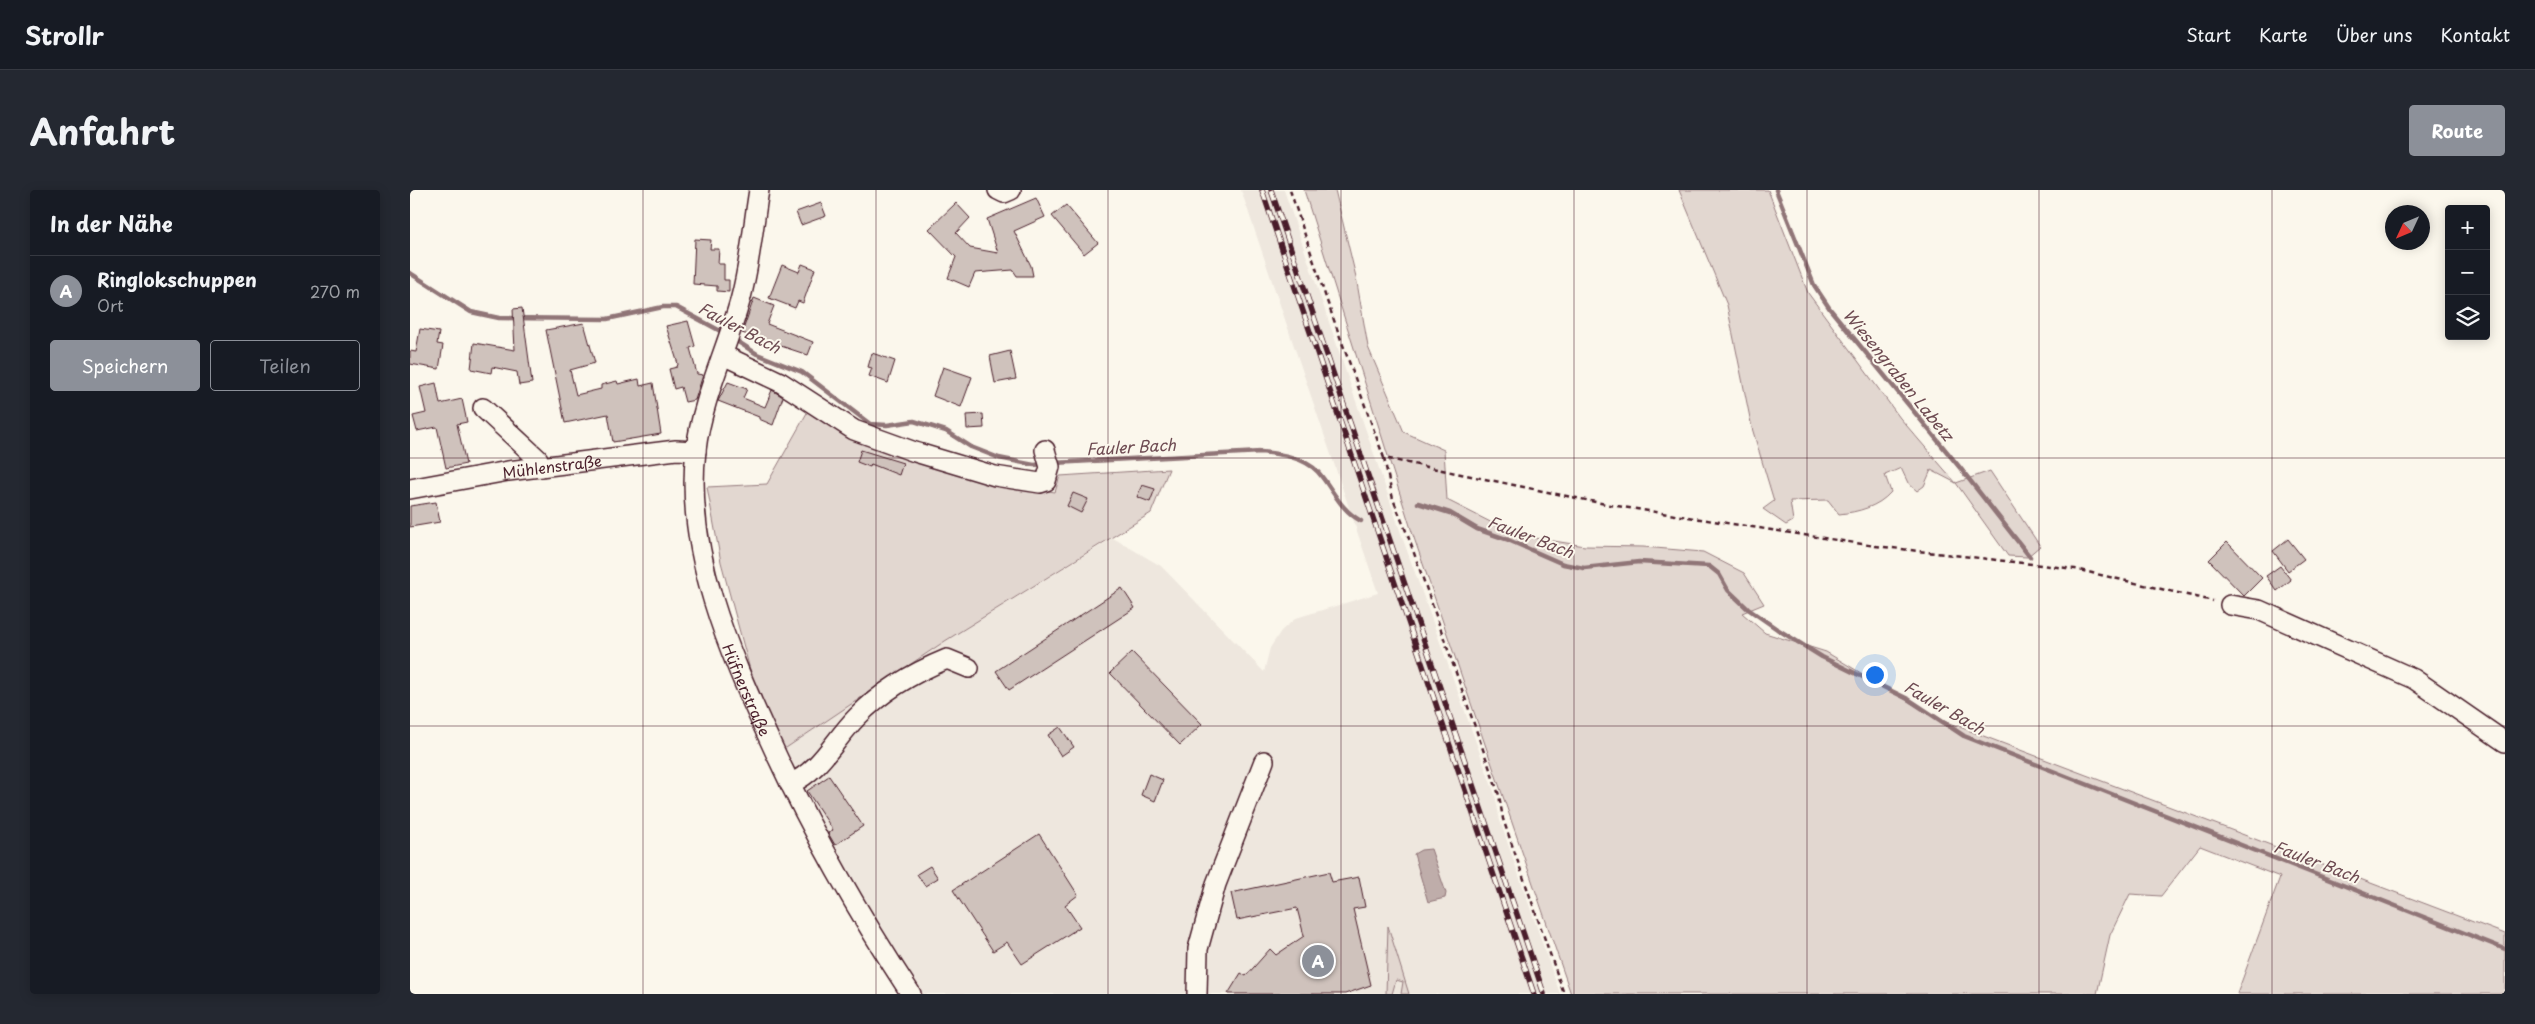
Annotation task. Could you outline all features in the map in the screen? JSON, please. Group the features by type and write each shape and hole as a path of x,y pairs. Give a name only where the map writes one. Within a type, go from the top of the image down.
{"street":[{"name":"Hüfnerstraße","path":"759,190 745,283 702,421 696,451 696,511 712,596 742,678 790,784 838,874 911,994"},
{"path":"998,190 1004,193 1011,190"},
{"path":"725,351 780,382 854,430 915,452 995,476 1040,483 1046,481 1050,467 1045,450"},
{"path":"483,408 538,459 541,467"},
{"name":"Mühlenstraße","path":"410,489 541,467 676,450 696,451"},
{"path":"2230,605 2259,610 2414,679 2505,742"},
{"path":"790,784 816,768 856,718 873,702 927,667 947,659 970,668"},
{"path":"1197,994 1198,949 1216,884 1264,761"}],"path":[{"path":"1290,190 1327,301 1384,458 1400,521 1408,536 1499,795 1503,819 1564,994"},
{"path":"1384,458 1610,505 1875,546 2075,569 2230,605"}],"shaded area":[{"path":"1241,190 1284,190 1405,545 1495,795 1500,821 1560,994 922,994 888,944 824,836 783,750 945,641 1113,538 1161,566 1264,672 1270,648 1281,631 1296,618 1378,593"},
{"path":"1304,190 1335,190 1356,277 1368,347 1404,432 1444,450 1447,500 1516,535 1585,546 1643,547 1703,552 1744,573 1764,604 1742,613 1765,633 1826,652 1936,718 2505,934 2505,994 2237,994 2280,877 2200,846 2161,896 2130,894 2110,935 2097,994 1571,994 1412,532"},
{"path":"1679,190 1768,190 1808,293 1900,418 1956,483 1931,470 1924,486 1917,491 1908,483 1901,468 1885,475 1891,492 1874,505 1860,510 1839,514 1828,500 1790,501 1793,521 1786,525 1763,509 1774,501 1752,428 1727,305"},
{"path":"808,411 1001,483 1055,492 1060,476 1169,469 1151,513 945,641 783,750 755,688 721,562 707,487 767,484"},
{"path":"1990,471 2040,546 2027,557 2008,556 1956,483"},
{"path":"1431,849 1446,893 1445,898 1428,902 1414,854 1421,850"},
{"path":"1388,926 1409,994 1401,994 1403,982 1396,980 1392,994 1386,994"}],"building":[{"path":"1036,198 1045,217 1014,231 1031,266 1033,276 1017,276 1013,270 975,273 969,287 948,278 956,257 929,229 956,203 970,218 956,233 970,248 998,253 987,219"},
{"path":"821,203 826,216 801,225 796,212"},
{"path":"1066,205 1098,243 1084,254 1052,216"},
{"path":"695,239 711,240 710,249 719,249 718,264 724,264 724,280 729,280 729,292 717,291 717,286 693,284"},
{"path":"802,264 815,269 803,303 798,301 795,308 769,298 782,265 799,272"},
{"path":"754,298 774,306 767,324 813,342 808,355 742,333"},
{"path":"522,308 532,383 519,385 517,372 492,367 491,373 471,369 474,343 515,350 513,309"},
{"path":"688,321 695,346 690,348 697,374 703,375 695,400 685,402 681,387 674,389 669,369 677,367 678,364 666,326"},
{"path":"584,323 595,363 570,370 576,395 601,389 601,385 617,381 618,384 639,379 640,386 653,383 661,434 613,442 608,414 565,423 546,330"},
{"path":"420,329 439,332 437,344 443,345 439,369 410,364 410,351 416,352"},
{"path":"1010,351 1016,379 995,383 990,356"},
{"path":"872,353 895,361 888,383 869,376 872,368 868,367"},
{"path":"943,367 972,377 961,407 933,396"},
{"path":"728,382 747,389 743,398 765,407 772,390 783,397 773,425 759,419 759,417 718,401"},
{"path":"436,383 440,404 462,399 467,422 457,424 466,464 446,468 437,427 417,431 413,416 426,413 420,387"},
{"path":"983,414 984,428 967,429 966,415"},
{"path":"861,450 903,463 899,475 871,464 870,467 857,462"},
{"path":"1142,485 1155,489 1150,502 1137,497"},
{"path":"1073,493 1088,499 1081,513 1067,506"},
{"path":"436,502 440,522 410,527 410,506"},
{"path":"2288,539 2304,559 2288,571 2273,551"},
{"path":"2227,542 2262,578 2244,596 2209,560"},
{"path":"2280,566 2291,580 2277,591 2266,576"},
{"path":"1122,588 1135,608 1009,690 996,671"},
{"path":"1132,652 1202,724 1180,745 1110,673"},
{"path":"1060,727 1074,747 1061,756 1048,735"},
{"path":"1149,774 1163,780 1155,801 1141,795"},
{"path":"829,776 863,826 835,845 828,833 833,830 807,791"},
{"path":"1039,834 1078,895 1065,905 1080,927 1022,964 1007,942 993,951 953,890"},
{"path":"930,866 938,878 925,886 917,874"},
{"path":"1329,872 1332,882 1359,877 1365,907 1353,909 1371,985 1345,994 1228,994 1241,973 1246,976 1270,949 1276,955 1304,936 1297,908 1237,920 1231,893"}],"waterway":[{"name":"Wiesengraben Labetz","path":"1776,190 1814,285 1830,309 1961,469 2030,557"},
{"name":"Fauler Bach","path":"410,273 471,312 499,318 607,319 663,307 676,307 726,334"},
{"name":"Fauler Bach","path":"732,338 757,354 802,372 870,424 887,425 914,421 946,431 971,447 999,458 1034,465 1044,464"},
{"name":"Fauler Bach","path":"1054,463 1261,452 1284,455 1306,463 1318,472 1342,505 1361,521"},
{"name":"Fauler Bach","path":"1418,503 1450,513 1477,529 1506,539 1563,564 1584,568 1639,562 1709,566 1719,574 1728,590 1748,609 1777,629 1822,657 1908,699 1964,736 2505,949"}],"railway":[{"path":"1262,190 1534,994"},
{"path":"1271,190 1544,994"}],"place":[{"name":"Ringlokschuppen","path":"1318,961"}]}
